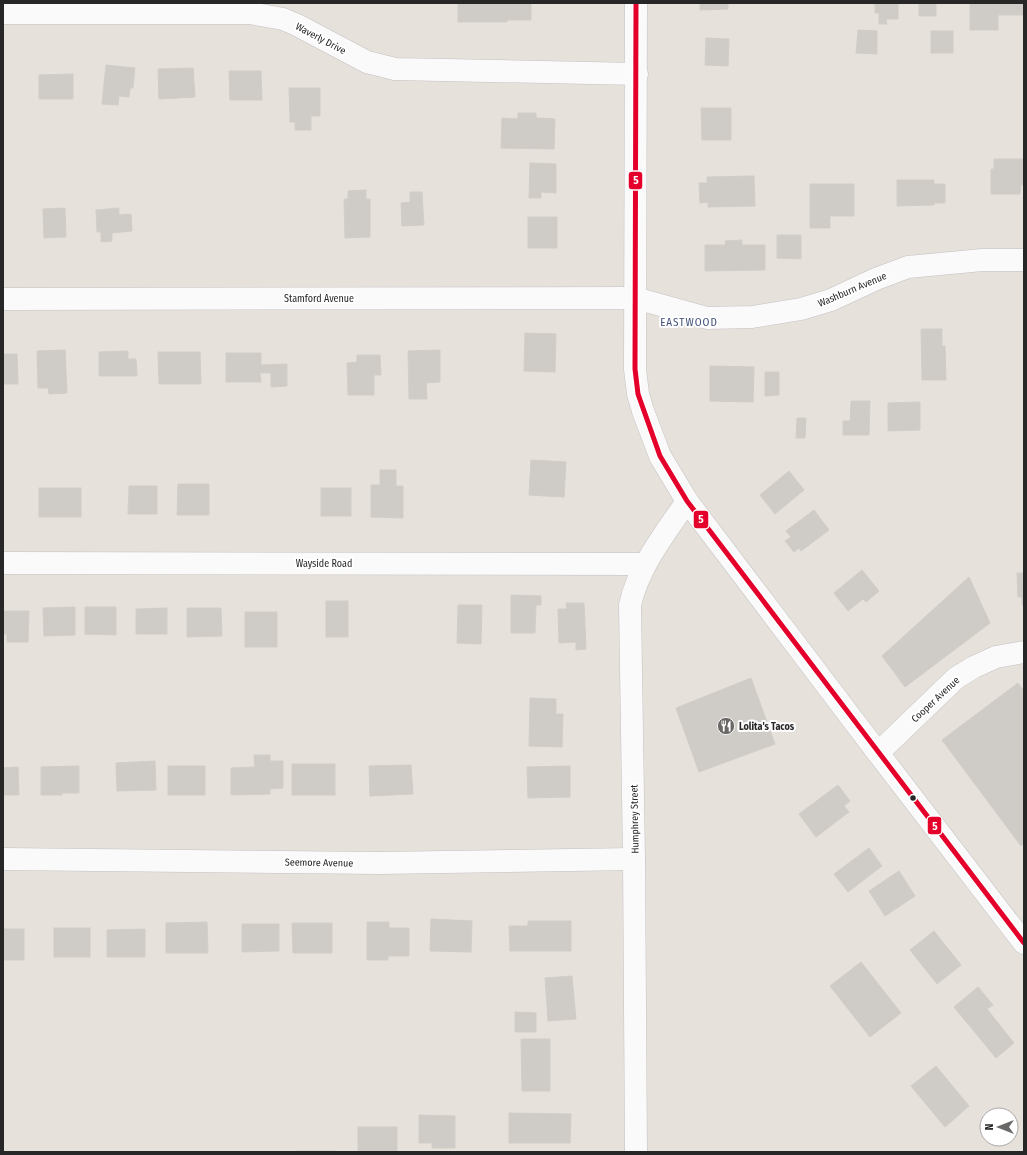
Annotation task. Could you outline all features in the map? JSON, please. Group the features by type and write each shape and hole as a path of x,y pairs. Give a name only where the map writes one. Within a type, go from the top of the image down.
{"street":[{"path":"636,3 635,369 640,399 660,456 687,501 1024,943"},
{"name":"Waverly Drive","path":"3,13 250,13 298,25 367,62 395,69 637,74"},
{"name":"Washburn Avenue","path":"635,298 706,318 752,317 801,309 831,300 876,279 908,267 982,260 1024,260"},
{"name":"Stamford Avenue","path":"3,299 635,298"},
{"name":"Humphrey Street","path":"636,1152 634,859 630,605 634,589 645,564 687,501"},
{"name":"Wayside Road","path":"3,563 645,564"},
{"name":"Cooper Avenue","path":"878,753 956,678 974,667 996,657 1024,652"},
{"name":"Seemore Avenue","path":"3,859 378,863 634,859"}],"building":[{"path":"458,3 531,3 531,20 507,20 507,22 458,22"},
{"path":"700,3 728,3 728,9 700,10"},
{"path":"873,3 898,3 898,19 886,19 887,24 879,24 879,13 875,13 875,4"},
{"path":"916,3 936,3 936,16 919,16 919,4"},
{"path":"970,3 1024,3 1024,15 998,15 998,30 970,30"},
{"path":"858,30 877,31 877,54 856,53"},
{"path":"931,31 953,31 953,53 931,53"},
{"path":"706,38 729,39 728,66 705,65"},
{"path":"106,65 135,68 133,88 130,88 129,97 119,96 118,105 102,104"},
{"path":"193,68 195,97 159,99 158,69"},
{"path":"229,71 261,71 262,100 230,100"},
{"path":"73,74 73,99 39,99 39,75"},
{"path":"289,88 320,88 320,116 311,116 311,130 295,130 295,122 290,122"},
{"path":"701,108 731,108 731,140 702,140"},
{"path":"518,113 536,113 536,118 555,119 554,149 501,148 502,118 518,119"},
{"path":"994,159 1024,159 1024,185 1021,185 1020,194 991,194 991,169 994,169"},
{"path":"530,163 556,164 556,193 541,192 541,198 529,198"},
{"path":"754,176 755,206 708,207 708,202 700,203 699,183 707,183 707,177"},
{"path":"897,180 934,180 934,184 945,184 945,203 934,203 934,205 897,206"},
{"path":"810,184 854,184 854,216 830,216 830,228 810,228"},
{"path":"366,190 366,199 370,199 370,237 345,238 344,199 348,199 348,191"},
{"path":"410,192 422,192 424,225 402,226 401,203 410,202"},
{"path":"65,208 66,237 44,238 43,209"},
{"path":"119,208 119,215 131,214 132,231 112,233 112,241 101,242 101,232 97,232 96,210"},
{"path":"528,217 557,217 557,248 528,248"},
{"path":"777,235 801,235 801,259 777,258"},
{"path":"742,240 742,245 765,245 765,270 705,271 705,245 726,245 725,241"},
{"path":"921,329 942,329 942,346 945,346 946,380 922,380"},
{"path":"525,333 556,334 555,372 524,371"},
{"path":"65,350 67,393 49,394 48,388 38,388 37,351"},
{"path":"440,350 440,382 426,383 427,399 409,399 408,351"},
{"path":"128,351 128,359 136,359 137,376 99,376 99,352"},
{"path":"158,352 200,352 201,384 159,384"},
{"path":"226,353 261,353 261,365 287,364 287,386 271,387 271,373 260,373 261,382 226,382"},
{"path":"3,354 17,354 18,384 3,384"},
{"path":"357,355 380,355 381,375 374,375 374,395 348,395 347,363 357,362"},
{"path":"710,366 754,367 753,402 710,401"},
{"path":"765,372 779,372 779,395 765,396"},
{"path":"851,401 870,401 869,435 843,435 843,421 850,421"},
{"path":"920,402 920,430 888,431 888,403"},
{"path":"797,418 806,418 805,438 796,438"},
{"path":"531,460 566,462 564,497 529,495"},
{"path":"380,470 396,470 396,486 403,486 403,518 371,517 371,485 380,485"},
{"path":"789,471 804,490 775,514 760,495"},
{"path":"178,484 209,484 209,515 177,515"},
{"path":"129,486 157,486 157,514 128,514"},
{"path":"39,488 81,488 81,517 39,517"},
{"path":"321,488 351,488 351,516 321,516"},
{"path":"814,510 829,530 801,551 799,548 794,552 785,541 791,537 786,531"},
{"path":"862,570 879,591 866,602 863,599 848,611 834,593"},
{"path":"1017,573 1024,573 1024,605 1022,605 1022,597 1018,597"},
{"path":"969,577 990,623 905,687 882,656"},
{"path":"511,595 541,596 541,605 536,605 535,633 511,633"},
{"path":"326,601 348,601 348,637 326,637"},
{"path":"566,603 584,603 586,649 576,650 576,642 559,643 558,609 567,609"},
{"path":"458,605 482,605 481,644 457,643"},
{"path":"75,607 75,635 44,636 43,608"},
{"path":"85,607 116,607 116,635 85,634"},
{"path":"167,608 167,634 136,634 136,609"},
{"path":"187,608 221,608 222,636 187,637"},
{"path":"3,611 29,611 28,642 7,642 7,634 3,634"},
{"path":"245,612 277,612 277,647 245,647"},
{"name":"Lolita's Tacos","path":"751,678 775,744 699,772 676,708"},
{"path":"1018,683 1024,691 1024,843 1021,846 942,740"},
{"path":"530,698 556,699 556,714 563,714 562,747 529,746"},
{"path":"254,755 270,755 270,761 283,761 283,788 270,789 270,794 231,795 231,768 255,767"},
{"path":"155,761 156,790 117,791 116,763"},
{"path":"292,764 335,764 335,795 292,795"},
{"path":"411,765 413,794 370,796 369,766"},
{"path":"79,766 79,793 41,795 41,767"},
{"path":"168,766 205,766 205,795 168,795"},
{"path":"570,766 570,797 528,798 527,767"},
{"path":"18,767 19,795 3,795 3,768"},
{"path":"838,785 850,801 844,806 849,812 816,837 799,814"},
{"path":"869,848 882,866 848,892 834,874"},
{"path":"899,871 915,896 885,916 869,891"},
{"path":"431,919 472,921 471,952 430,951"},
{"path":"528,921 571,921 571,951 510,951 509,926 528,926"},
{"path":"207,922 208,953 166,953 166,923"},
{"path":"367,922 389,922 389,928 409,928 409,956 388,956 388,960 367,960"},
{"path":"292,923 332,923 332,953 293,953"},
{"path":"242,924 279,924 279,951 242,952"},
{"path":"54,928 90,928 90,957 54,957"},
{"path":"3,929 24,929 24,960 3,960"},
{"path":"145,929 145,957 107,957 107,930"},
{"path":"934,931 961,965 937,984 910,950"},
{"path":"861,962 901,1013 870,1037 830,986"},
{"path":"572,976 576,1019 548,1021 545,978"},
{"path":"978,987 993,1005 987,1009 1014,1043 996,1058 954,1007"},
{"path":"515,1012 536,1013 536,1032 515,1032"},
{"path":"521,1039 550,1039 550,1091 522,1091"},
{"path":"936,1066 969,1106 945,1127 911,1086"},
{"path":"509,1113 571,1114 570,1143 509,1143"},
{"path":"419,1115 455,1116 455,1148 432,1148 432,1143 419,1143"},
{"path":"358,1127 397,1127 397,1152 358,1152"},
{"path":"336,1151 336,1152 296,1152"}],"transit line":[{"name":"5","path":"636,3 635,369 638,394 660,456 687,501 1024,943"}],"place":[{"name":"Lolita's Tacos","path":"726,726"}],"district":[{"name":"EASTWOOD","path":"689,322"}]}
